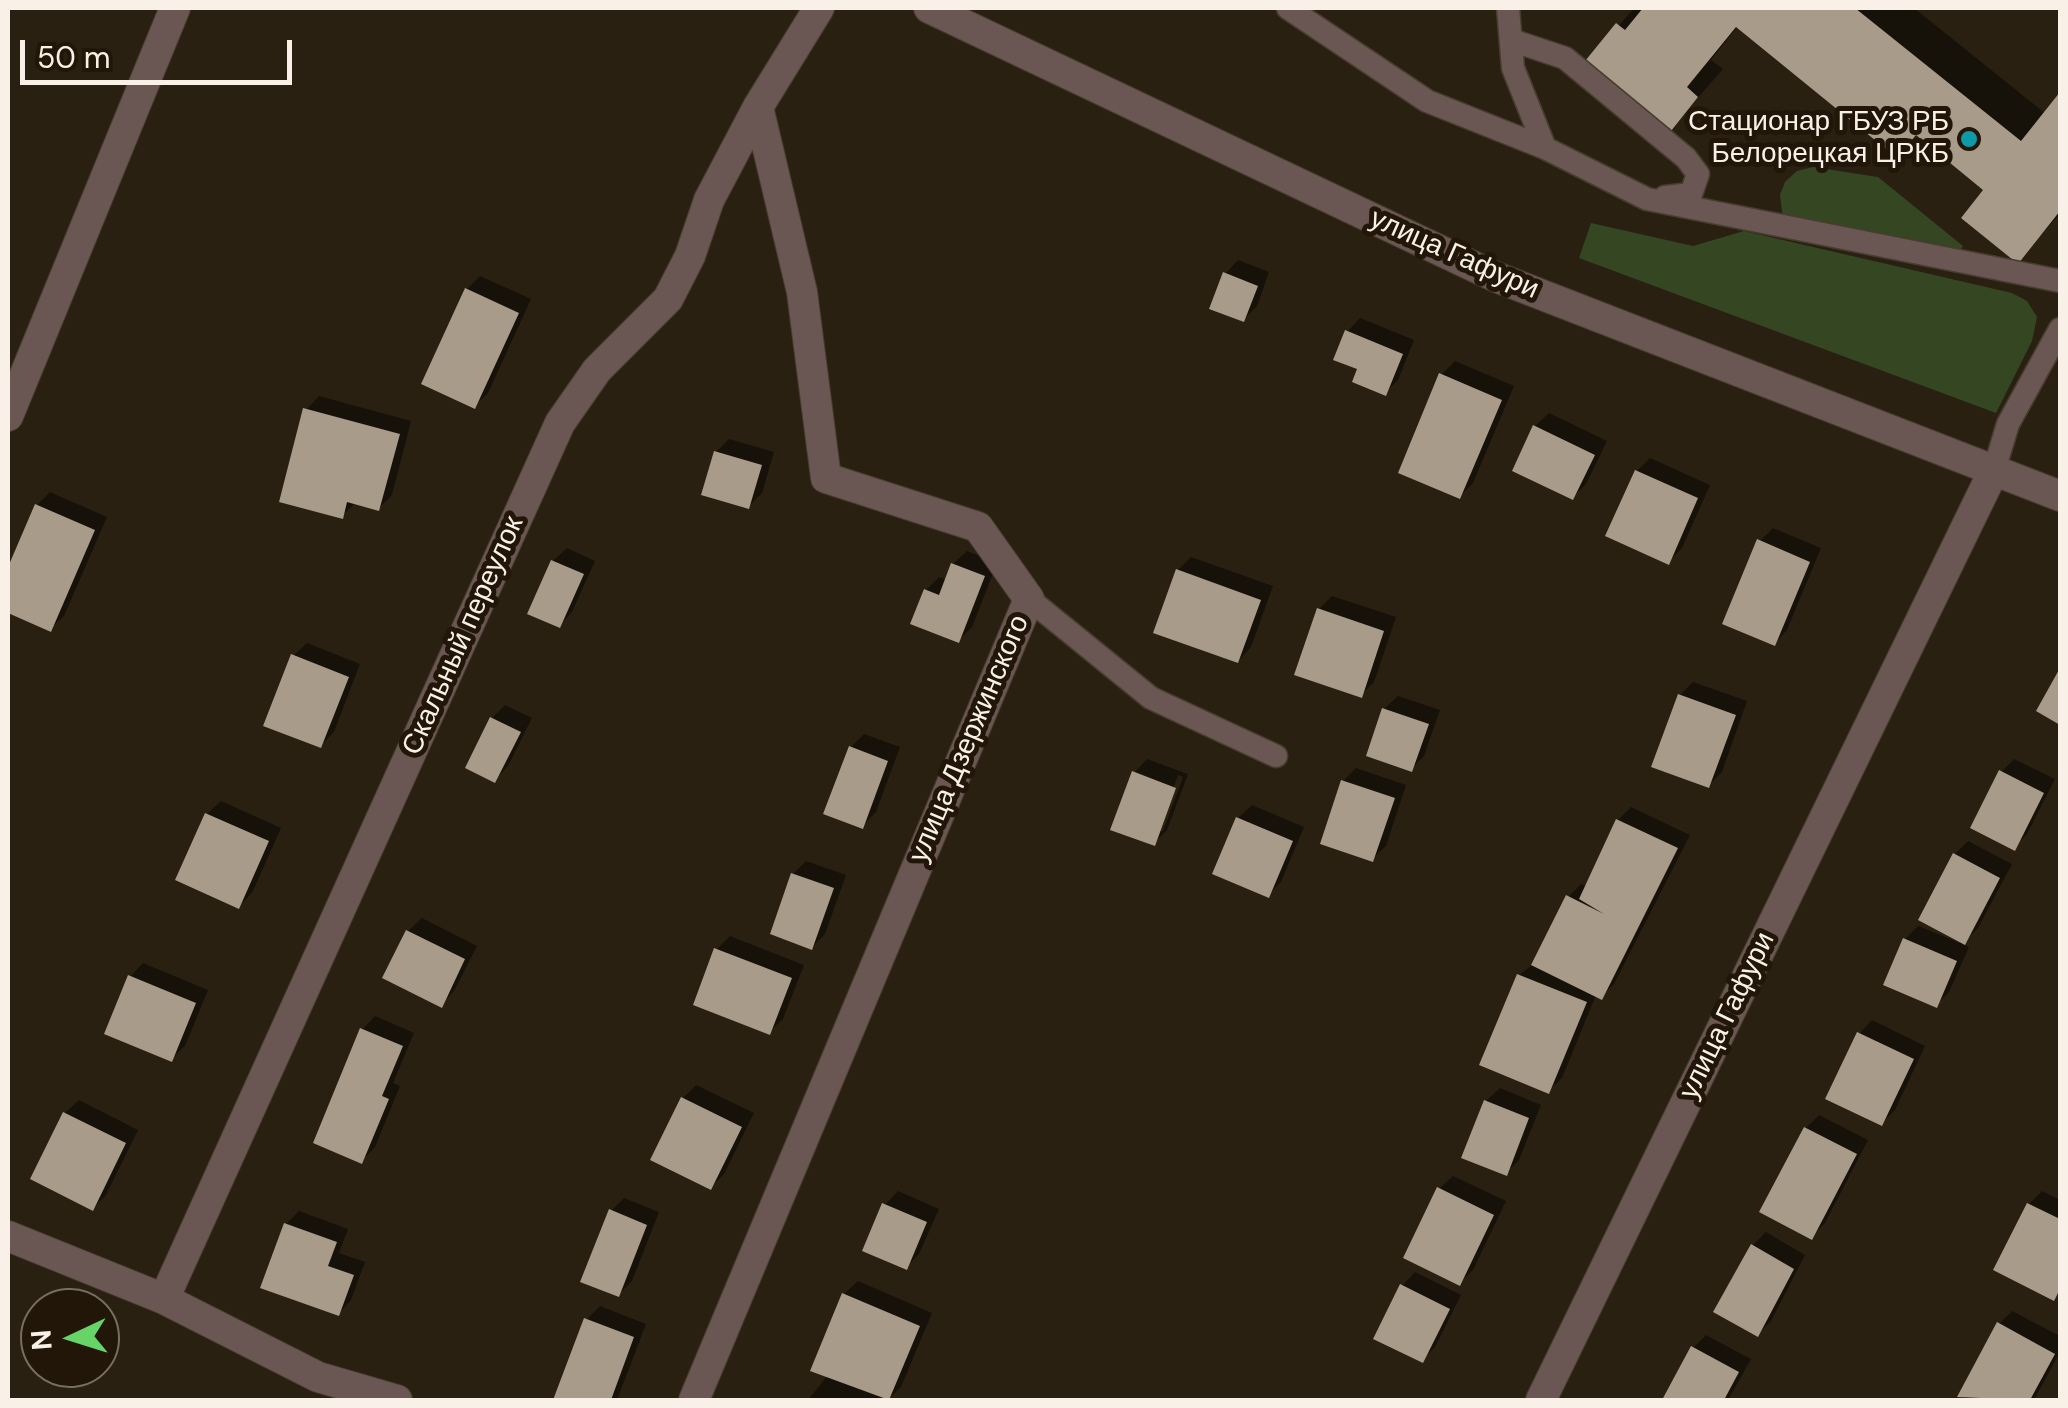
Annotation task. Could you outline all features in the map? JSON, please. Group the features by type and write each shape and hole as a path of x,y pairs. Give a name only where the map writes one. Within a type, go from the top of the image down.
{"street":[{"path":"8,416 175,8"},
{"name":"Скальный переулок","path":"164,1299 560,423 596,370 668,298 690,256 709,200 758,107 819,8"},
{"name":"улица Гафури","path":"929,8 1496,277 2060,496"},
{"name":"улица Дзержинского","path":"694,1400 1029,599 978,527 826,478 802,292 758,107"},
{"name":"улица Гафури","path":"1541,1400 1994,470"},
{"path":"8,1236 164,1299 318,1377 397,1400"}],"lane":[{"path":"1288,8 1427,101 1545,148 1647,199 2060,281"},
{"path":"1508,8 1513,68 1545,148"},
{"path":"1511,40 1565,58 1686,158 1698,174 1690,194 1647,199"},
{"path":"1994,470 2008,424 2060,329"},
{"path":"1029,599 1151,698 1276,756"}],"green space":[{"path":"1813,167 1878,177 1963,246 1956,257 1783,218 1780,195 1785,182 1797,171"},
{"path":"1591,223 1693,246 1744,231 2012,293 2027,301 2037,317 2032,341 1996,413 1579,258"}],"building":[{"name":"Стационар ГБУЗ РБ Белорецкая ЦРКБ","path":"1643,8 1855,8 2021,141 2060,92 2060,211 2018,264 1961,218 1983,190 1916,135 1897,158 1736,27 1687,87 1698,97 1667,136 1581,66 1616,23 1625,30"},
{"path":"1223,272 1258,286 1244,322 1209,309"},
{"path":"465,288 519,313 475,409 421,384"},
{"path":"1345,330 1403,354 1386,396 1352,382 1357,369 1333,360"},
{"path":"1439,373 1502,400 1460,499 1398,473"},
{"path":"303,408 400,434 379,511 347,502 343,519 279,502"},
{"path":"1533,425 1595,455 1573,500 1512,471"},
{"path":"714,451 762,465 749,509 701,495"},
{"path":"1635,470 1698,498 1669,565 1605,536"},
{"path":"35,504 95,530 51,632 8,613 8,567"},
{"path":"1757,539 1810,562 1775,646 1722,624"},
{"path":"551,560 584,574 560,628 527,614"},
{"path":"951,563 985,576 959,643 910,624 924,589 939,595"},
{"path":"1176,569 1261,600 1238,663 1153,633"},
{"path":"1317,608 1384,631 1362,698 1294,675"},
{"path":"291,654 349,677 321,748 263,726"},
{"path":"2060,668 2060,725 2036,711"},
{"path":"1678,694 1736,715 1709,788 1651,767"},
{"path":"1382,708 1429,724 1412,772 1366,756"},
{"path":"490,717 521,732 495,783 465,768"},
{"path":"849,746 888,761 863,829 823,814"},
{"path":"1999,770 2044,793 2015,851 1970,828"},
{"path":"1132,771 1176,788 1155,846 1110,830"},
{"path":"1341,780 1395,798 1373,862 1320,844"},
{"path":"205,813 269,841 239,909 175,880"},
{"path":"1236,817 1293,841 1269,898 1212,874"},
{"path":"1616,819 1678,848 1602,1000 1531,965 1566,895 1604,914 1579,899"},
{"path":"1953,853 2000,878 1965,945 1918,920"},
{"path":"791,873 834,888 812,950 770,934"},
{"path":"406,930 465,959 442,1008 382,978"},
{"path":"1903,938 1957,961 1937,1008 1883,985"},
{"path":"714,948 792,978 770,1035 693,1005"},
{"path":"1517,974 1587,1002 1549,1094 1479,1065"},
{"path":"128,975 196,1003 172,1062 104,1034"},
{"path":"360,1028 403,1046 382,1096 389,1099 362,1164 313,1143"},
{"path":"1857,1032 1914,1059 1882,1126 1825,1099"},
{"path":"681,1097 742,1127 711,1190 650,1160"},
{"path":"1484,1100 1529,1118 1507,1176 1461,1158"},
{"path":"63,1112 126,1143 93,1211 30,1179"},
{"path":"1804,1127 1857,1154 1812,1240 1759,1212"},
{"path":"1437,1187 1494,1215 1460,1286 1403,1258"},
{"path":"882,1203 927,1222 907,1270 862,1251"},
{"path":"2027,1203 2060,1219 2060,1289 2054,1301 1993,1270"},
{"path":"609,1209 647,1225 619,1297 580,1282"},
{"path":"284,1223 337,1242 328,1266 354,1275 339,1316 260,1288"},
{"path":"1751,1244 1794,1269 1758,1337 1713,1312"},
{"path":"1400,1284 1450,1309 1423,1363 1373,1339"},
{"path":"842,1293 920,1326 889,1400 810,1371"},
{"path":"584,1318 634,1337 611,1400 553,1400"},
{"path":"1997,1322 2055,1354 2030,1400 1957,1397"},
{"path":"1691,1346 1739,1372 1724,1400 1662,1400"}],"place":[{"name":"Стационар ГБУЗ РБ Белорецкая ЦРКБ","path":"1969,139"}]}
